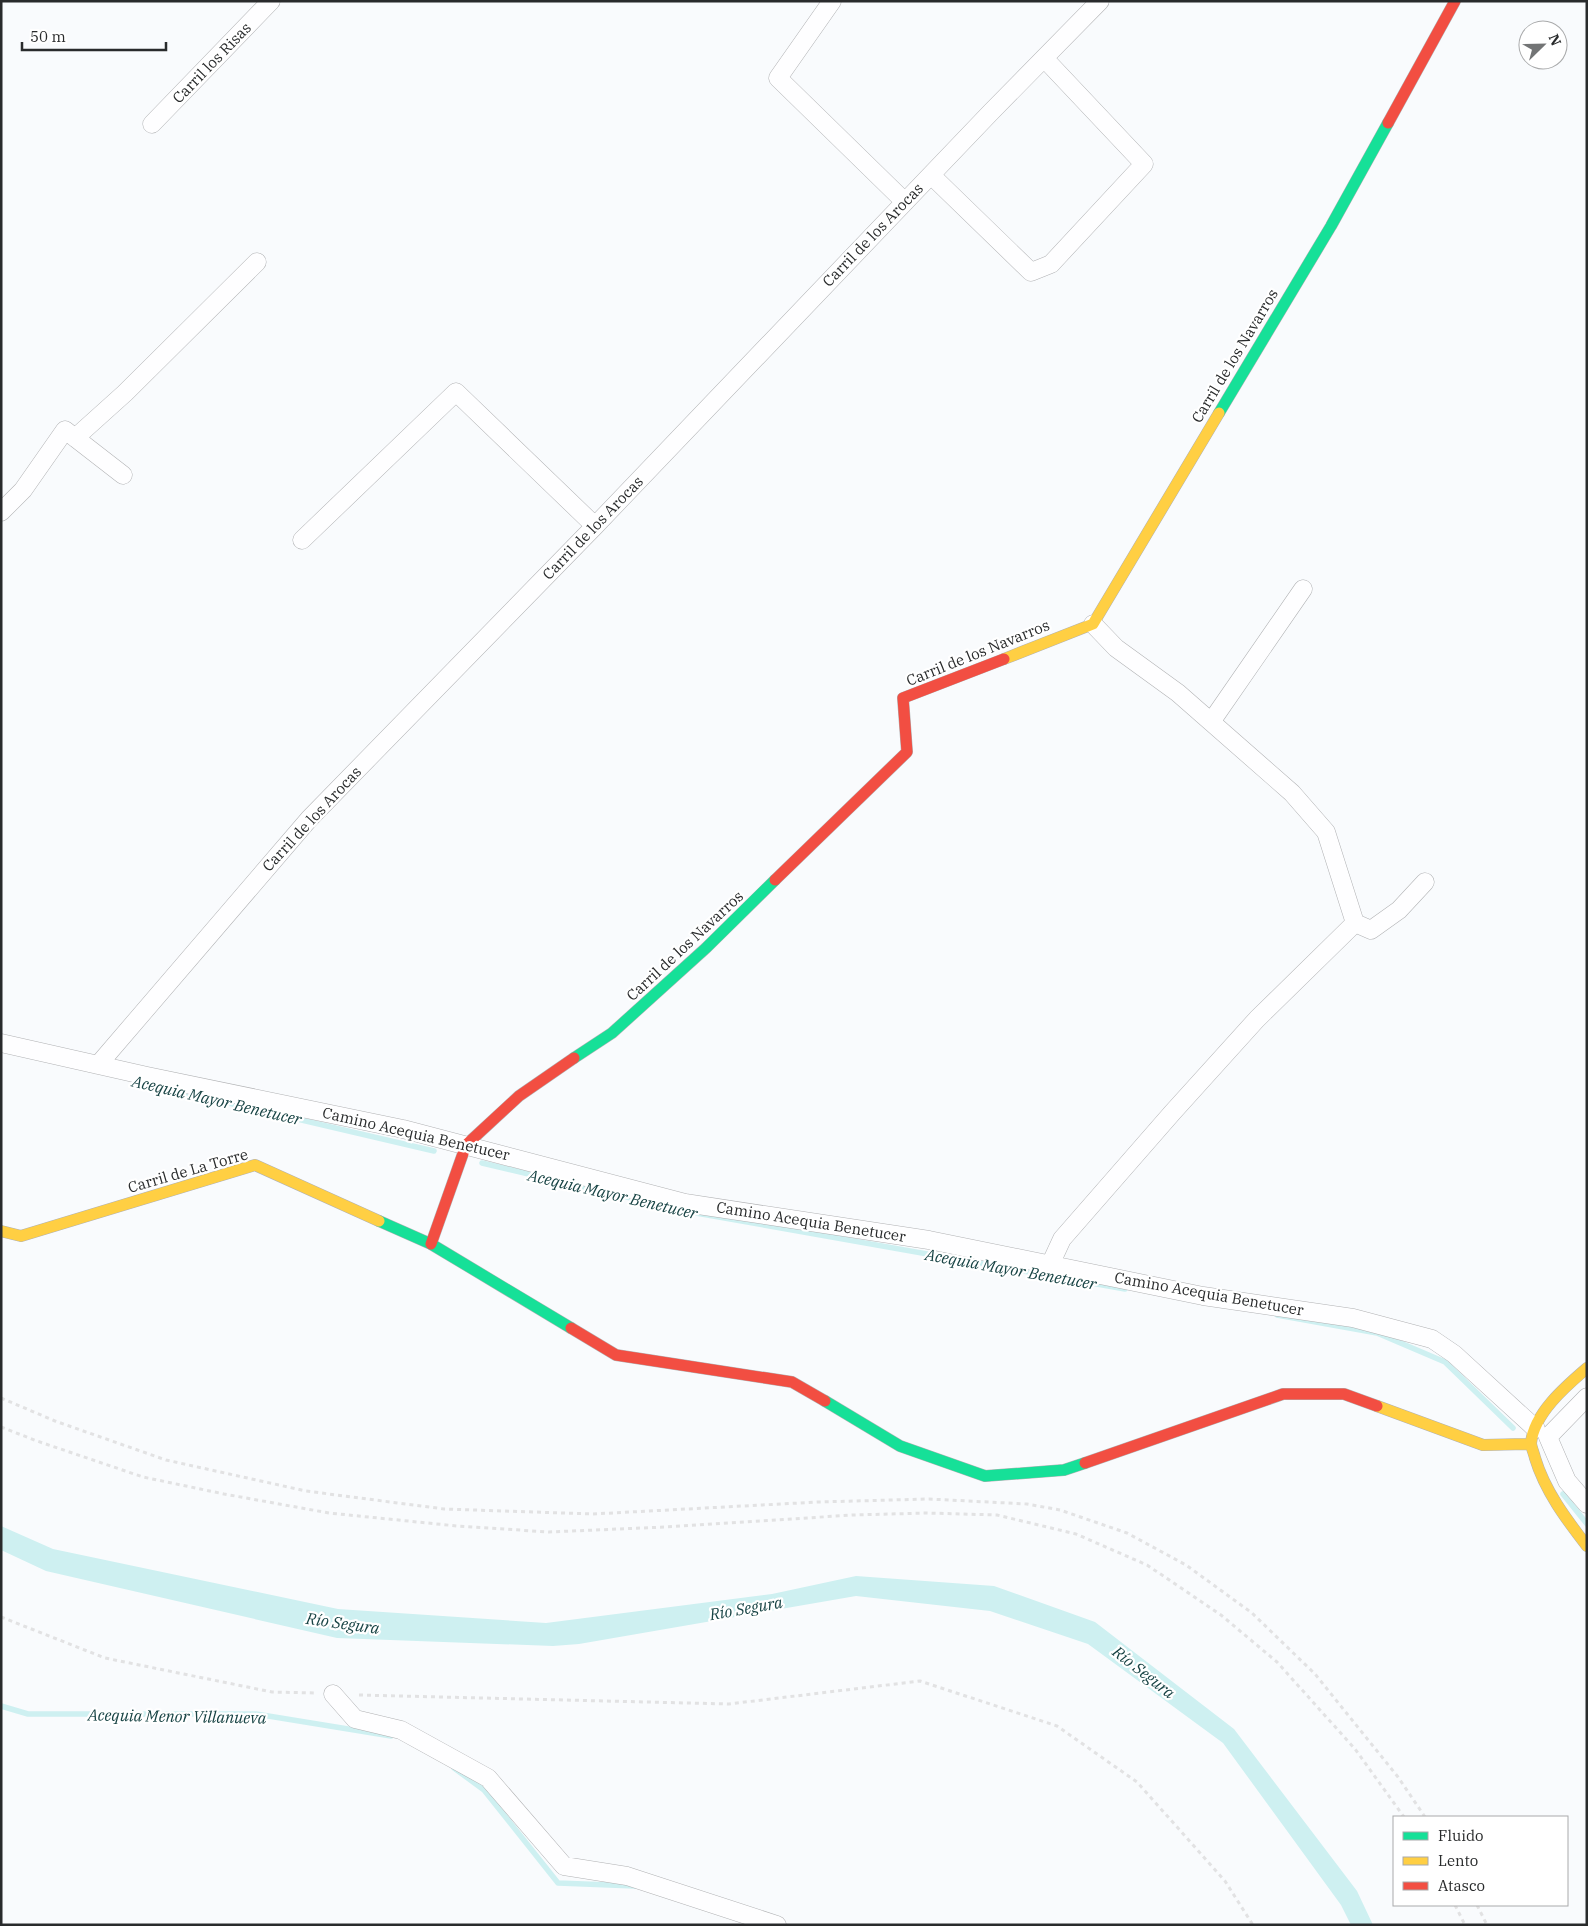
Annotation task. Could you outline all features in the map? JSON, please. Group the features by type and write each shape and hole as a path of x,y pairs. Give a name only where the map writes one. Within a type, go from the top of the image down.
{"street":[{"name":"Carril los Risas","path":"152,124 271,1"},
{"path":"832,1 778,78 905,202"},
{"name":"Carril de los Arocas","path":"98,1064 310,819 1100,1"},
{"name":"Carril de los Navarros","path":"431,1244 466,1145 519,1096 612,1033 706,948 907,752 903,698 1093,624 1331,226 1455,1"},
{"path":"931,175 1031,272 1051,264 1144,164 1044,58"},
{"path":"75,438 125,392 257,262"},
{"path":"302,540 456,392 595,526"},
{"path":"1,512 23,490 65,430 122,475"},
{"path":"1211,722 1303,590"},
{"path":"1093,624 1116,648 1178,693 1292,793 1326,832 1355,923 1371,930 1399,910 1425,882"},
{"path":"1050,1265 1062,1239 1172,1113 1256,1019 1355,923"},
{"name":"Camino Acequia Benetucer","path":"1,1043 403,1128 685,1203 928,1240 1203,1296 1353,1318 1432,1339 1454,1354 1533,1436"},
{"name":"Carril de La Torre","path":"1,1231 21,1236 255,1165 431,1244 616,1355 792,1382 900,1446 985,1476 1064,1470 1283,1394 1344,1394 1483,1446 1533,1436"},
{"path":"1587,1368 1562,1389 1538,1421 1533,1436 1538,1468 1558,1510 1587,1546"},
{"path":"1587,1397 1548,1437 1568,1482 1587,1504"},
{"path":"333,1694 355,1719 402,1730 488,1778 564,1866 627,1876 771,1924"}],"path":[{"path":"1,1398 55,1421 166,1460 306,1491 426,1507 592,1514 818,1502 929,1499 1027,1504 1060,1510 1127,1533 1186,1565 1252,1614 1315,1674 1398,1777 1424,1816"},
{"path":"1,1427 152,1479 329,1513 457,1526 549,1532 853,1515 927,1513 997,1514 1076,1534 1147,1565 1221,1615 1277,1662 1355,1749 1403,1816"},
{"path":"1,1617 105,1658 272,1692 729,1704 920,1681 1057,1726 1137,1782 1225,1881 1254,1925"},
{"path":"1456,1906 1465,1925"},
{"path":"1478,1906 1487,1925"}],"water":[{"name":"Río Segura","path":"1,1526 53,1549 338,1609 546,1623 772,1594 856,1576 994,1586 1095,1622 1234,1729 1357,1891 1373,1925 1351,1925 1341,1905 1223,1743 1088,1644 990,1611 856,1596 579,1644 553,1646 337,1638 46,1571 1,1550"}],"waterway":[{"name":"Acequia Mayor Benetucer","path":"181,1092 434,1151"},
{"name":"Acequia Mayor Benetucer","path":"482,1163 631,1198"},
{"name":"Acequia Mayor Benetucer","path":"696,1213 1125,1289"},
{"name":"Acequia Mayor Benetucer","path":"1277,1315 1377,1333 1445,1362 1513,1428"},
{"name":"Acequia Mayor Benetucer","path":"1563,1494 1587,1524"},
{"name":"Acequia Menor Villanueva","path":"1,1706 28,1714 256,1714 391,1736"},
{"name":"Acequia Menor Villanueva","path":"454,1768 484,1790 558,1883 635,1886"}],"traffic: fast":[{"path":"1219,413 1331,226 1388,123"},
{"path":"574,1058 612,1033 706,948 775,880"},
{"path":"379,1221 431,1244 571,1328"},
{"path":"825,1401 900,1446 985,1476 1064,1470 1085,1463"}],"traffic: slow":[{"path":"1004,659 1093,624 1219,413"},
{"path":"1,1231 21,1236 255,1165 379,1221"},
{"path":"1587,1368 1544,1411 1533,1432 1531,1443 1544,1482 1564,1515 1587,1546"},
{"path":"1377,1406 1483,1445 1531,1444"}],"traffic: jam":[{"path":"1388,123 1455,1"},
{"path":"775,880 907,752 903,698 1004,659"},
{"path":"431,1244 466,1145 519,1096 574,1058"},
{"path":"571,1328 616,1355 792,1382 825,1401"},
{"path":"1085,1463 1283,1394 1344,1394 1377,1406"}]}
